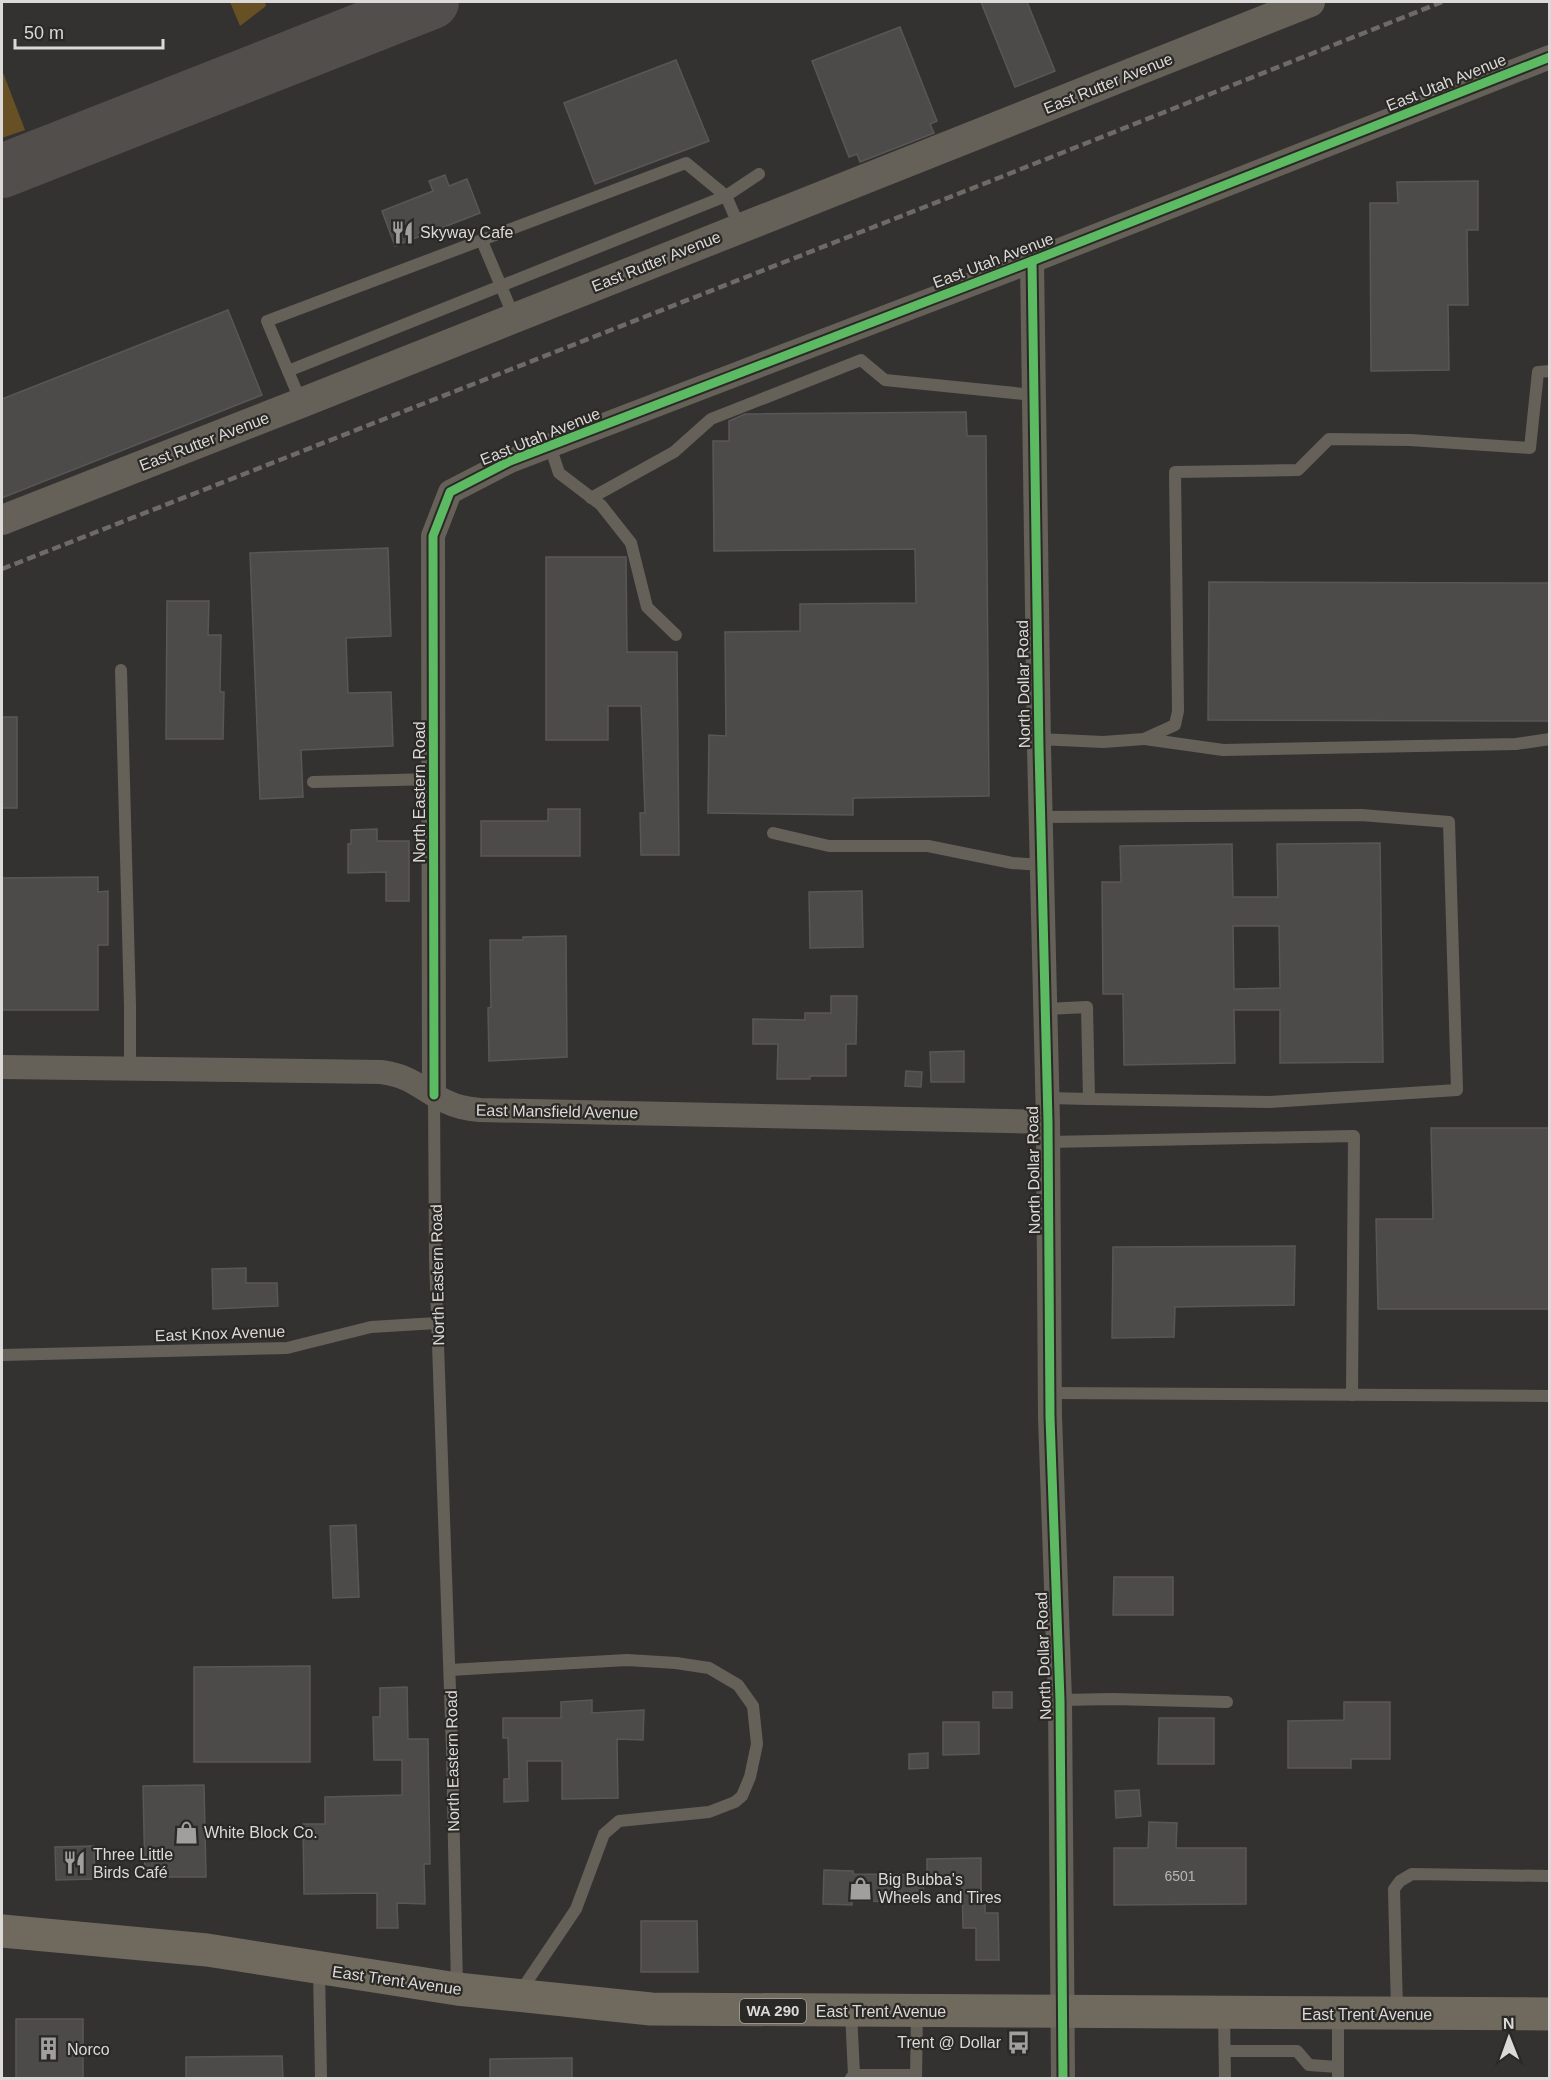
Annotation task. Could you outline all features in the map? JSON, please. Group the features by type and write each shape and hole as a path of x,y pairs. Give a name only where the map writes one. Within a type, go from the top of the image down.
{"main road":[{"name":"East Trent Avenue","path":"2,1931 207,1950 457,1989 651,2010 1550,2014"}],"street":[{"name":"East Rutter Avenue","path":"2,520 1310,2"},
{"name":"East Utah Avenue","path":"450,492 510,461 1032,261 1550,57"},
{"name":"North Dollar Road","path":"1032,261 1039,740 1048,1098 1050,1393 1060,1700 1063,2079"},
{"name":"North Eastern Road","path":"434,1095 433,536 450,492"},
{"name":"East Mansfield Avenue","path":"2,1067 381,1072 408,1078 455,1106 480,1110 1048,1132"}],"lane":[{"path":"301,403 267,321 686,163 726,196 740,228"},
{"path":"288,371 726,196 759,174"},
{"path":"482,241 514,317"},
{"path":"591,498 674,452 711,419 861,360 885,380 1034,395"},
{"path":"1144,739 1175,724 1178,711 1175,472 1299,470 1329,439 1410,440 1530,448 1538,372 1550,371"},
{"path":"550,446 559,472 601,505 631,543 647,607 676,635"},
{"path":"121,670 130,1068"},
{"path":"1039,740 1103,742 1144,739 1223,750 1516,744 1550,739"},
{"path":"313,782 435,778"},
{"path":"1041,817 1361,815 1449,822 1457,1090 1269,1102 1048,1098"},
{"path":"773,833 829,846 928,846 1012,863 1042,864"},
{"path":"1046,1009 1087,1007 1089,1099"},
{"name":"North Eastern Road","path":"434,1095 437,1323 450,1670 457,1989"},
{"path":"1048,1132 1354,1136 1352,1395"},
{"name":"East Knox Avenue","path":"2,1355 287,1348 371,1327 437,1323"},
{"path":"1050,1393 1550,1396"},
{"path":"450,1670 627,1660 676,1663 709,1668 738,1684 753,1706 758,1744 750,1777 742,1796 735,1802 709,1812 619,1821 604,1834 576,1909 518,1996"},
{"path":"1060,1700 1227,1702"},
{"path":"1397,2014 1394,1889 1400,1881 1412,1874 1550,1876"},
{"path":"319,1968 321,2079"},
{"path":"851,2011 853,2077 916,2077 917,2011"},
{"path":"1224,2013 1225,2079"},
{"path":"1225,2050 1297,2051 1309,2065 1338,2073 1338,2013"}],"shaded area":[{"path":"230,2 265,2 266,6 240,26"},
{"path":"2,70 25,130 2,138"}],"building":[{"path":"981,2 1027,2 1055,71 1015,87"},
{"path":"900,27 937,121 930,124 934,133 860,162 857,154 849,157 812,61"},
{"path":"676,60 709,141 595,184 564,103"},
{"path":"445,175 449,186 467,179 480,213 395,246 382,211 433,191 429,181"},
{"path":"1478,181 1478,230 1467,230 1468,305 1448,305 1449,370 1371,371 1370,203 1398,203 1397,182"},
{"path":"228,310 262,395 2,498 2,399"},
{"path":"966,412 967,436 986,436 989,796 853,798 853,815 708,813 709,735 726,736 725,632 800,631 800,604 916,603 915,549 714,551 713,441 729,441 729,421 745,414"},
{"path":"388,548 391,636 346,638 348,693 391,692 393,746 301,750 303,797 260,799 250,553"},
{"path":"546,557 626,557 627,652 677,652 679,855 641,855 640,813 645,813 641,706 608,706 608,740 546,740"},
{"path":"1209,582 1550,583 1550,721 1208,720"},
{"path":"167,601 209,601 208,635 221,635 220,692 224,692 223,739 166,739"},
{"path":"2,717 17,717 17,808 2,808"},
{"path":"548,809 580,809 580,856 481,856 481,821 548,821"},
{"path":"377,829 377,841 409,841 409,901 386,901 386,872 348,873 348,844 351,844 351,830"},
{"path":"1380,843 1383,1062 1280,1063 1280,1010 1234,1010 1235,1063 1124,1065 1123,994 1103,994 1102,882 1121,882 1120,846 1232,844 1233,897 1278,897 1277,844","holes":["1233,926 1279,926 1280,988 1234,989"]},
{"path":"98,877 98,892 108,891 108,945 98,945 98,1010 2,1010 2,878"},
{"path":"862,891 863,947 810,948 809,892"},
{"path":"566,936 567,1057 489,1061 490,940"},
{"path":"831,996 857,996 856,1044 846,1044 846,1076 777,1079 778,1044 753,1044 753,1019 805,1020 805,1013 831,1013"},
{"path":"964,1051 964,1082 931,1082 930,1052"},
{"path":"906,1071 922,1072 921,1087 905,1086"},
{"path":"1431,1128 1550,1128 1550,1309 1378,1309 1376,1219 1433,1219"},
{"path":"1295,1246 1294,1305 1175,1307 1174,1337 1112,1338 1113,1247"},
{"path":"246,1268 246,1283 277,1283 278,1306 213,1309 212,1269"},
{"path":"356,1525 359,1597 333,1598 330,1526"},
{"path":"1114,1577 1173,1577 1173,1615 1113,1615"},
{"path":"310,1666 310,1762 194,1762 194,1667"},
{"path":"407,1687 408,1739 428,1739 430,1864 424,1864 425,1904 397,1903 398,1928 377,1928 377,1893 304,1894 303,1824 325,1824 325,1797 402,1795 402,1760 374,1760 373,1717 380,1717 380,1688"},
{"path":"993,1692 1012,1692 1012,1708 993,1708"},
{"path":"592,1700 592,1713 644,1710 643,1740 617,1739 618,1798 562,1799 562,1761 527,1761 528,1801 504,1802 504,1779 509,1779 508,1738 503,1738 503,1718 561,1718 561,1702"},
{"path":"1344,1702 1390,1702 1390,1759 1351,1759 1351,1768 1288,1768 1288,1721 1344,1720"},
{"path":"1159,1718 1214,1718 1214,1764 1158,1764"},
{"path":"943,1722 979,1722 979,1754 943,1755"},
{"path":"928,1753 928,1768 909,1769 909,1754"},
{"name":"White Block Co.","path":"204,1785 206,1877 145,1877 143,1786"},
{"path":"1139,1790 1141,1816 1116,1818 1115,1791"},
{"path":"1149,1822 1177,1823 1176,1848 1246,1848 1246,1904 1114,1905 1114,1848 1148,1848"},
{"name":"Three Little Birds Café","path":"94,1846 95,1879 56,1880 55,1847"},
{"path":"981,1858 981,1905 985,1905 985,1913 998,1913 999,1960 976,1960 976,1928 963,1928 962,1879 927,1879 927,1859"},
{"name":"Big Bubba's Wheels and Tires","path":"824,1870 853,1871 853,1874 923,1875 924,1902 852,1901 852,1905 823,1904"},
{"path":"641,1921 697,1921 698,1972 641,1972"},
{"name":"Norco","path":"16,2019 83,2019 83,2079 16,2079"},
{"path":"282,2056 283,2079 186,2079 186,2057"},
{"path":"572,2058 572,2079 490,2079 490,2059"}],"taxiway":[{"path":"2,171 432,2"}],"railway":[{"path":"2,569 1442,2"}],"cycle path":[{"path":"434,1095 433,536 450,492 510,461 1032,261 1550,57"},
{"path":"1032,261 1039,748 1048,1122 1050,1417 1060,1700 1063,2078"}],"place":[{"name":"Skyway Cafe","path":"402,232"},
{"name":"White Block Co.","path":"186,1832"},
{"name":"Three Little Birds Café","path":"75,1863"},
{"name":"Big Bubba's Wheels and Tires","path":"860,1888"},
{"name":"Trent @ Dollar","path":"1019,2042"},
{"name":"Norco","path":"49,2049"}]}
